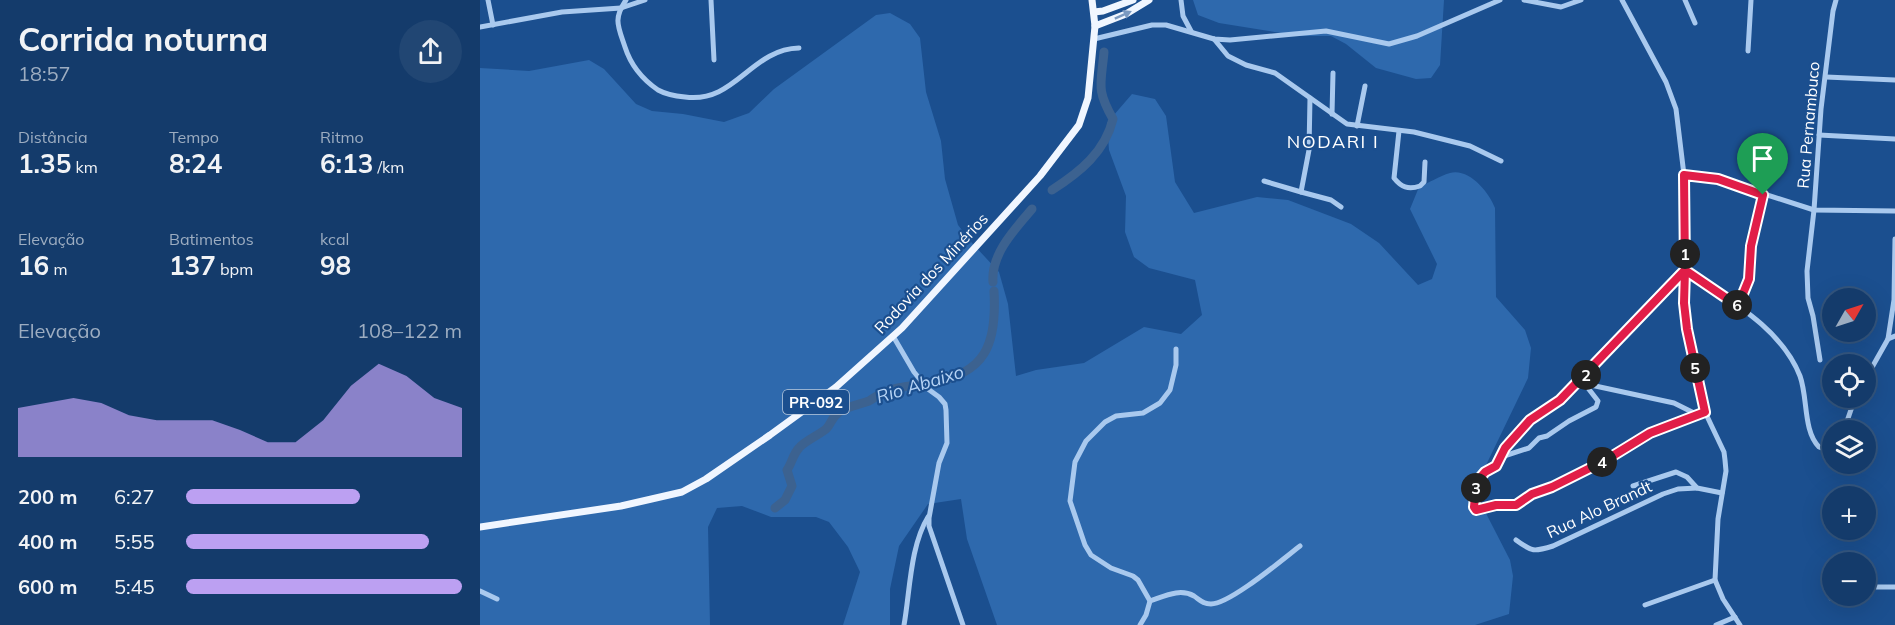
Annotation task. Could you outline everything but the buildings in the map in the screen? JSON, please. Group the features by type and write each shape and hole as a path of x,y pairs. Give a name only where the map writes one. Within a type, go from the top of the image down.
{"main road":[{"name":"PR-092","path":"1092,0 1094,12"},
{"path":"1094,12 1111,9 1133,0"},
{"path":"1095,26 1126,14 1149,0"},
{"name":"Rodovia dos Minérios","path":"480,527 632,504 682,492 802,413 836,387 893,336 1040,176 1070,139 1086,105 1094,39 1094,12"}],"street":[{"path":"488,0 493,25"},
{"path":"626,0 617,16 620,34 632,63 651,85 672,96 693,98 712,96 730,86 771,54 790,48 799,48"},
{"path":"480,27 562,12 621,8 645,0"},
{"path":"711,0 714,60"},
{"path":"1181,0 1183,16 1191,31"},
{"path":"1094,39 1137,27 1166,25 1214,39 1230,40 1326,32 1389,44 1417,36 1500,0"},
{"path":"1524,0 1561,7 1581,0"},
{"path":"1622,0 1672,98 1678,121 1684,175 1684,303 1687,329 1705,412 1724,452 1726,471 1718,519 1715,580 1723,599 1740,625"},
{"path":"1684,0 1695,23"},
{"path":"1748,51 1751,0"},
{"name":"Rua Pernambuco","path":"1820,360 1808,298 1807,271 1819,135 1836,0"},
{"path":"1214,39 1228,56 1246,65 1275,73 1347,124 1414,132 1470,146 1501,161"},
{"path":"1332,114 1333,73"},
{"path":"1826,77 1895,80"},
{"path":"1357,126 1365,86"},
{"path":"1301,192 1310,150 1310,98"},
{"path":"1399,130 1394,178 1405,187 1420,186 1424,182 1425,162"},
{"path":"1819,135 1895,139"},
{"path":"1684,175 1718,179 1814,210 1895,211"},
{"path":"1264,182 1331,200 1341,207"},
{"path":"1738,306 1749,279 1751,246 1763,195"},
{"path":"1876,360 1888,339 1895,304 1895,239"},
{"path":"1685,270 1738,306 1786,350 1801,378 1811,434 1816,444 1822,449"},
{"path":"1685,270 1581,379 1554,405 1530,420 1505,448 1496,466 1482,475 1476,486 1474,507 1480,510 1496,505 1516,505 1532,494 1552,487 1606,460 1650,433 1705,412"},
{"path":"893,336 914,372 945,404 947,443 939,463 929,526 963,625"},
{"path":"1888,339 1895,336"},
{"path":"1140,625 1150,601 1138,580 1111,568 1091,555 1084,545 1070,501 1074,462 1086,441 1105,422 1116,416 1143,413 1152,409 1167,396 1176,365 1176,348"},
{"path":"1501,457 1529,448 1539,438 1547,436 1596,407 1598,401 1581,379"},
{"path":"1587,384 1674,403 1696,414"},
{"name":"Rua Alo Brandt","path":"1633,486 1676,472 1687,477 1697,488"},
{"name":"Rua Alo Brandt","path":"1516,540 1530,550 1536,551 1553,546 1678,489 1697,488 1722,493"},
{"path":"904,625 918,541 922,527 930,513"},
{"path":"1150,601 1181,592 1194,596 1204,603 1216,603 1232,596 1300,546"},
{"path":"1645,605 1715,580"},
{"path":"1876,587 1895,587"},
{"path":"480,591 497,599"},
{"path":"1716,625 1735,617"}],"shaded area":[{"path":"1193,0 1444,0 1440,65 1431,78 1416,79 1376,68 1346,44 1331,36 1299,36 1219,23 1198,15"},
{"path":"890,13 910,24 920,38 926,92 941,141 945,179 958,225 999,272 1008,304 1016,376 1036,370 1084,363 1144,327 1181,334 1202,315 1195,280 1149,268 1134,257 1125,232 1126,196 1109,150 1107,123 1132,94 1155,99 1166,116 1175,182 1194,213 1257,197 1288,200 1351,224 1379,243 1418,285 1432,279 1437,264 1410,209 1419,187 1446,174 1457,172 1477,183 1488,195 1495,208 1496,297 1525,330 1531,348 1528,378 1474,490 1510,560 1513,576 1509,614 1475,625 997,625 967,539 961,499 928,504 899,546 890,589 890,625 843,625 860,572 848,547 829,522 816,517 771,517 742,506 717,508 708,527 710,625 480,625 480,68 529,71 589,60 604,69 636,104 652,111 724,122 749,113 774,89 876,15"}],"waterway":[{"name":"Rio Abaixo","path":"1052,190 1090,160 1109,131 1113,119 1104,101 1101,87 1104,52"},
{"name":"Rio Abaixo","path":"993,282 993,272 1000,252 1011,234 1032,209"},
{"name":"Rio Abaixo","path":"775,508 785,500 792,486 787,470 797,450 825,430 839,412 890,390 949,379 976,364 990,341 994,291"}],"district":[{"name":"NODARI I","path":"1333,141"}],"route":[{"path":"1763,195 1718,179 1684,175 1685,270 1581,379 1554,405 1530,420 1505,448 1496,466 1485,472 1479,479 1474,499 1476,510 1490,505 1510,507 1516,505 1532,494 1552,487 1606,460 1650,433 1705,412 1687,329 1684,303 1685,270 1738,306 1749,279 1751,246 1763,195"}]}
